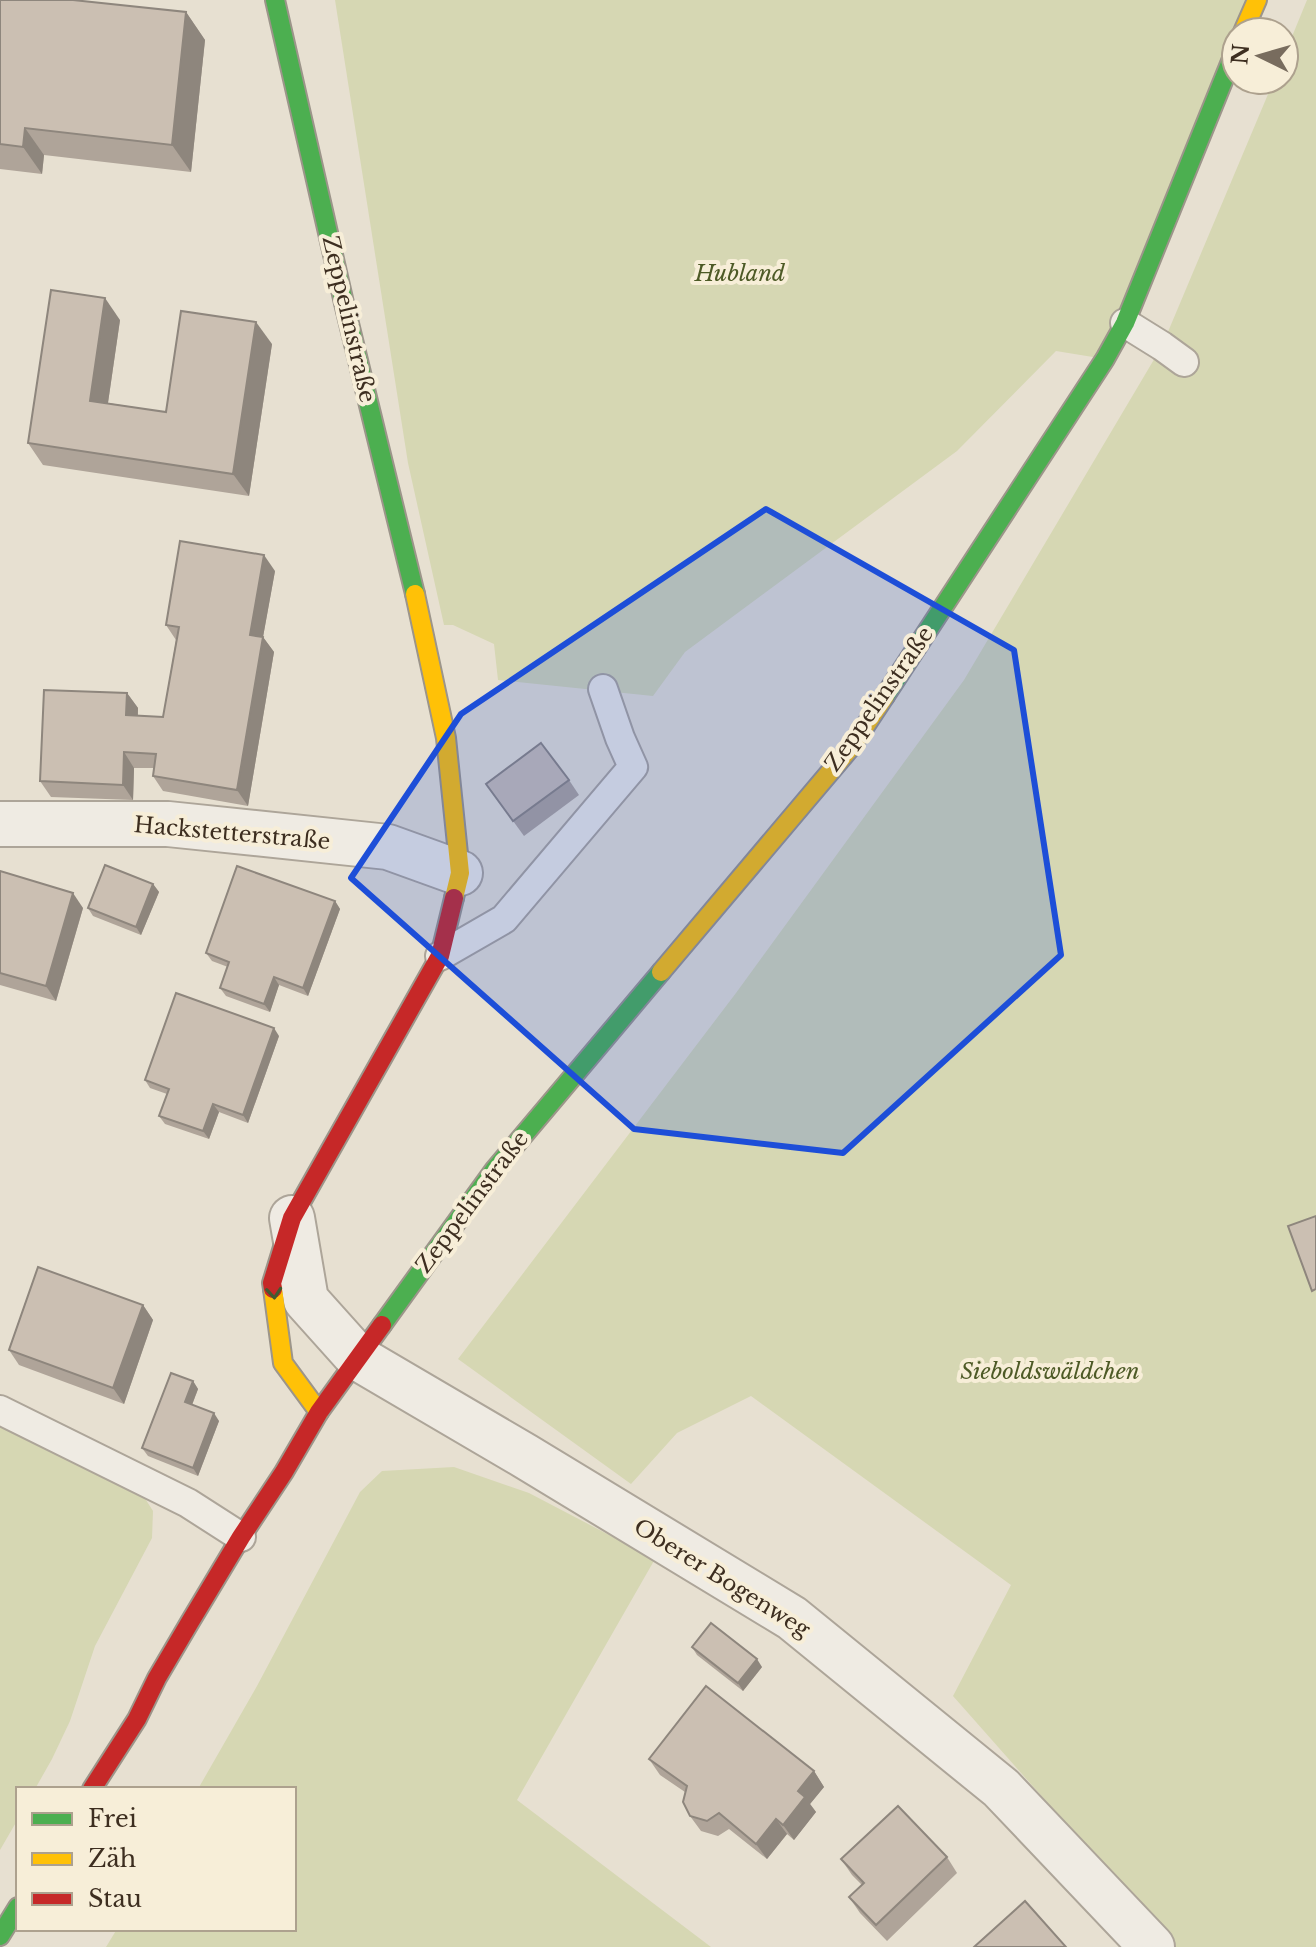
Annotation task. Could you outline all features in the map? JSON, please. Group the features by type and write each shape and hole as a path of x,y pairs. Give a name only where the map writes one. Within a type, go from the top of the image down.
{"street":[{"name":"Zeppelinstraße","path":"275,0 344,303 409,565 446,738 460,873 440,956 292,1218 272,1283 283,1363 319,1412"},
{"name":"Zeppelinstraße","path":"93,1787 319,1412 423,1266 495,1169 852,746 1105,359 1125,323 1220,88"},
{"name":"Hackstetterstraße","path":"0,824 168,824 388,847 460,873"},
{"path":"292,1218 306,1300 358,1358"},
{"name":"Oberer Bogenweg","path":"358,1358 792,1618 1001,1788 1152,1947"},
{"path":"0,1936 16,1910"}],"lane":[{"path":"1125,323 1184,362"},
{"path":"440,956 504,919 633,767 603,689"},
{"path":"0,1410 188,1503 241,1537"}],"highlighted area":[{"path":"766,509 1014,650 1061,955 843,1153 634,1129 351,878 461,714"}],"green space":[{"name":"Hubland","path":"335,0 1257,0 1250,16 1220,16 1220,87 1105,359 1056,351 957,451 685,652 653,696 498,680 494,644 453,625 444,625 408,463"},
{"name":"Sieboldswäldchen","path":"1307,0 1316,0 1316,1947 1175,1947 953,1696 1011,1585 751,1396 677,1433 631,1484 458,1359 736,993 964,680 1162,346 1267,96 1300,96 1300,17"},
{"path":"0,1419 139,1489 153,1511 152,1538 95,1646 70,1721 52,1759 36,1787 16,1787 16,1822 0,1850"},
{"path":"454,1467 529,1493 655,1559 517,1800 711,1947 106,1947 116,1931 296,1931 296,1787 199,1787 257,1686 360,1492 382,1471"}],"building":[{"path":"0,0 73,0 186,12 172,145 25,128 23,147 0,144"},
{"path":"51,290 105,298 90,401 166,412 181,311 256,322 233,474 28,443"},
{"path":"180,541 264,555 250,635 263,637 237,790 153,776 156,754 124,752 123,785 40,781 44,690 127,693 126,715 163,717 179,627 166,625"},
{"path":"541,743 569,780 513,821 486,784"},
{"path":"105,865 153,884 136,927 88,908"},
{"path":"237,866 335,901 303,988 274,977 264,1004 220,988 229,962 206,953"},
{"path":"0,871 73,893 46,986 0,973"},
{"path":"176,993 274,1028 243,1115 213,1104 203,1131 159,1116 169,1089 145,1080"},
{"path":"1316,1216 1316,1289 1312,1291 1288,1226"},
{"path":"38,1267 143,1305 113,1388 9,1350"},
{"path":"171,1373 193,1381 185,1402 214,1413 193,1468 142,1448"},
{"path":"711,1623 757,1659 738,1683 692,1647"},
{"path":"706,1686 814,1771 798,1791 805,1797 783,1825 776,1819 756,1844 719,1813 707,1821 690,1816 683,1802 687,1786 649,1759"},
{"path":"898,1806 947,1857 876,1925 849,1897 864,1883 841,1859"},
{"path":"1025,1901 1066,1947 974,1947"}],"traffic: fast":[{"path":"275,0 415,594"},
{"path":"885,696 1105,359 1125,323 1220,88"},
{"path":"382,1325 495,1169 661,972"},
{"path":"0,1936 16,1910"}],"traffic: slow":[{"path":"1250,16 1257,0"},
{"path":"415,594 446,738 460,873 454,898"},
{"path":"661,972 852,746 885,696"},
{"path":"273,1289 283,1363 319,1412"}],"traffic: jam":[{"path":"273,1289 272,1283 292,1218 440,956 454,898"},
{"path":"93,1787 319,1412 382,1325"}]}
